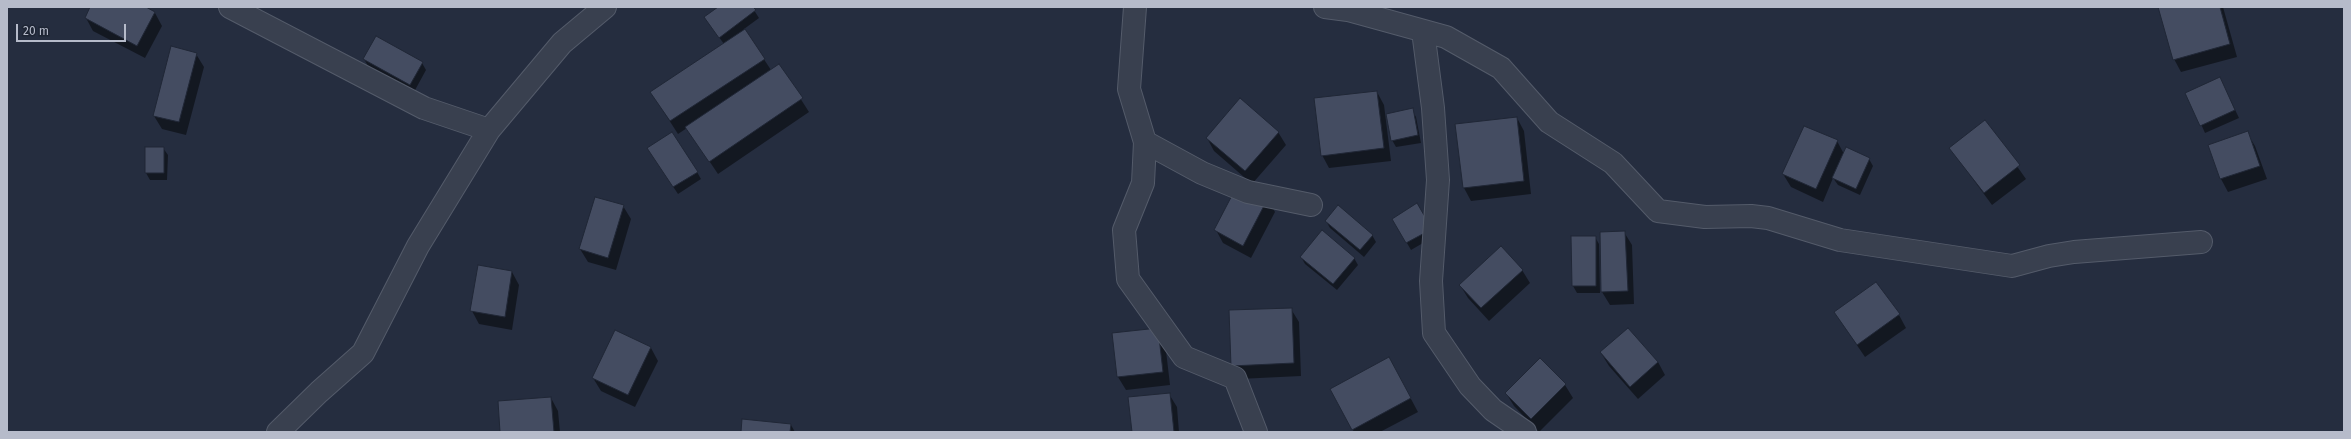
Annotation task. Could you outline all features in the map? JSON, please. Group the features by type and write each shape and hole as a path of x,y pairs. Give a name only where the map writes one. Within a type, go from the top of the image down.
{"street":[{"path":"230,7 424,108 489,130"},
{"path":"278,432 319,392 363,353 418,246 489,130 562,43 605,7"},
{"path":"1135,7 1129,89 1145,142 1143,183 1124,230 1128,280 1184,357 1235,378 1256,432"},
{"path":"1325,7 1348,10 1446,38 1501,68 1549,122 1613,163 1658,211 1705,217 1751,216 1768,218 1840,240 2012,266 2049,256 2074,252 2201,242"},
{"path":"1423,31 1433,108 1438,180 1430,281 1434,333 1470,386 1493,410 1525,432"},
{"path":"1145,142 1202,173 1248,192 1311,205"}],"building":[{"path":"90,7 146,7 155,12 137,46 85,18"},
{"path":"718,7 753,7 756,10 719,38 704,17"},
{"path":"2158,7 2220,7 2230,44 2173,60"},
{"path":"745,29 765,59 670,121 650,92"},
{"path":"376,36 423,62 410,85 363,59"},
{"path":"171,46 197,53 179,122 153,116"},
{"path":"779,64 803,98 709,162 685,127"},
{"path":"2220,77 2235,110 2200,126 2185,93"},
{"path":"1377,91 1384,148 1321,156 1314,98"},
{"path":"1240,98 1279,132 1245,171 1206,138"},
{"path":"1413,108 1418,135 1391,141 1386,114"},
{"path":"1517,117 1524,181 1463,188 1455,124"},
{"path":"1985,120 2020,165 1984,193 1949,148"},
{"path":"1804,126 1838,140 1816,189 1782,174"},
{"path":"2248,131 2260,166 2220,179 2208,145"},
{"path":"672,132 698,172 673,187 647,148"},
{"path":"145,147 164,147 164,173 145,173"},
{"path":"1846,147 1870,158 1856,189 1832,178"},
{"path":"1239,182 1268,198 1243,246 1214,230"},
{"path":"595,197 624,205 608,258 579,249"},
{"path":"1417,203 1432,229 1406,243 1392,219"},
{"path":"1338,205 1373,235 1360,250 1325,221"},
{"path":"1322,230 1355,258 1333,284 1300,257"},
{"path":"1625,231 1628,291 1601,292 1600,232"},
{"path":"1571,236 1596,236 1596,286 1572,286"},
{"path":"1501,246 1523,270 1481,308 1459,285"},
{"path":"478,265 512,271 505,317 470,311"},
{"path":"1876,282 1900,314 1857,345 1834,312"},
{"path":"1292,308 1294,363 1231,366 1229,310"},
{"path":"1158,328 1163,372 1117,377 1112,333"},
{"path":"1628,328 1658,362 1630,387 1600,352"},
{"path":"615,330 651,347 628,395 592,378"},
{"path":"1389,357 1411,398 1352,430 1330,389"},
{"path":"1540,358 1566,384 1531,419 1505,393"},
{"path":"1170,393 1174,432 1132,432 1128,397"},
{"path":"551,397 554,432 500,432 498,401"},
{"path":"742,419 791,424 790,432 741,432"}]}
